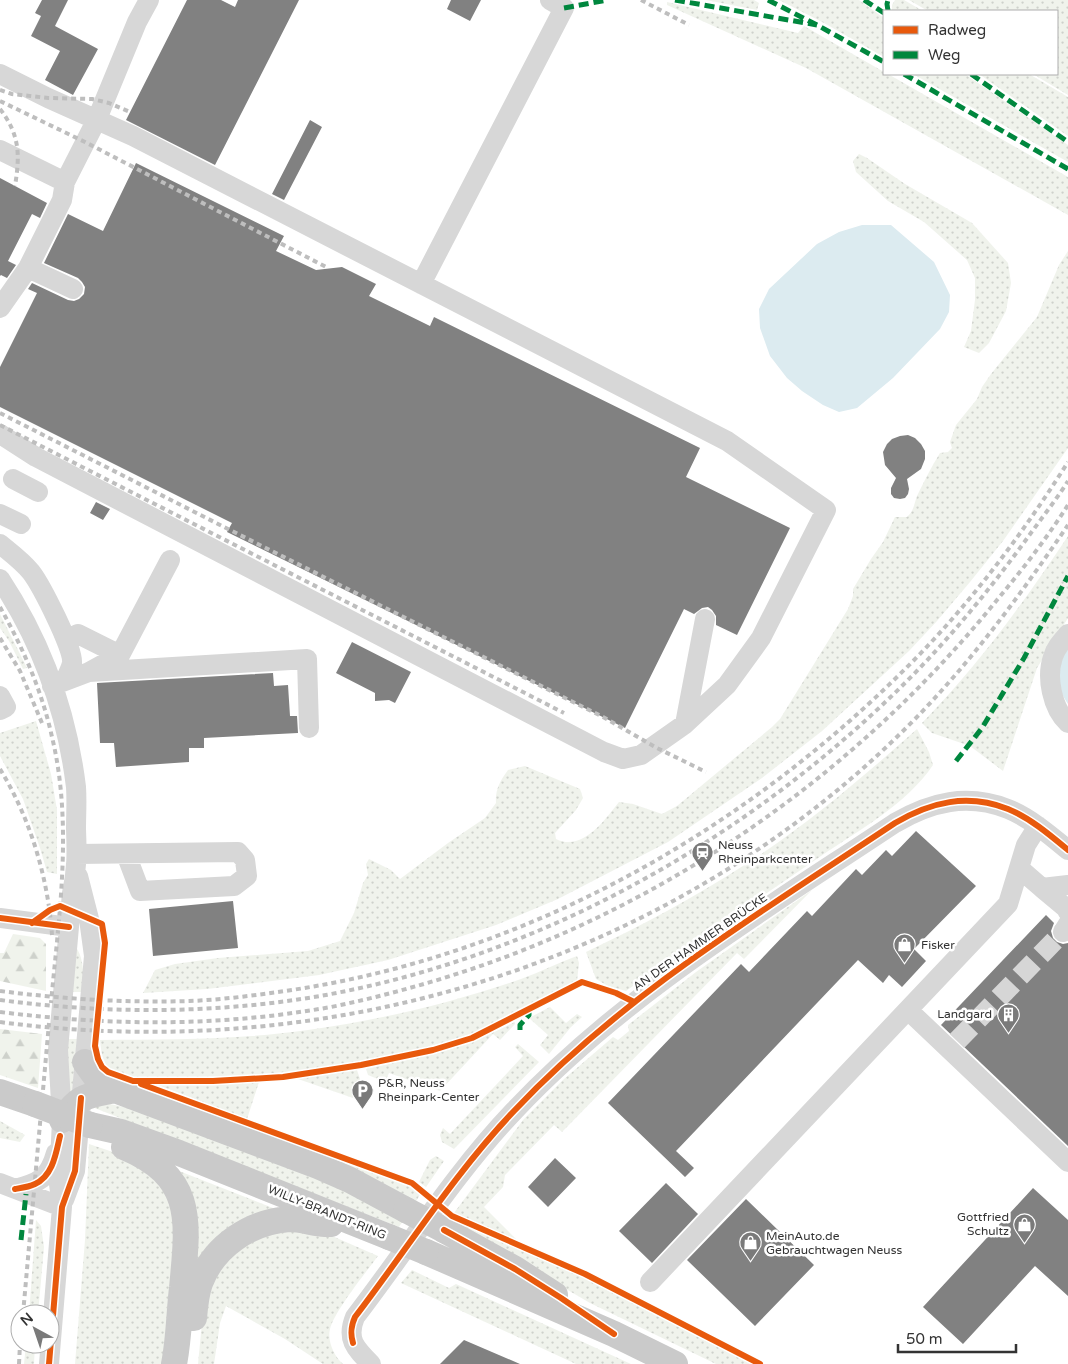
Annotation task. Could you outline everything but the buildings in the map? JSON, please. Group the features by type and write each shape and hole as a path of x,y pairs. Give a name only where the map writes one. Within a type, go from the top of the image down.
{"main road":[{"path":"85,1062 95,1076 115,1090 318,1166 406,1210 515,1269 614,1334"},
{"path":"61,1128 70,1108 81,1098 115,1090"},
{"name":"WILLY-BRANDT-RING","path":"0,1092 90,1125 121,1132 179,1153 352,1222 426,1252 614,1334 675,1364"},
{"path":"90,1125 110,1141 142,1154 158,1166 170,1179 184,1207 186,1236 174,1364"},
{"path":"190,1364 199,1285 205,1272 225,1246 252,1228 271,1222 289,1220 306,1220 324,1224 352,1222"}],"street":[{"path":"0,308 28,268 62,200 64,182 97,119 137,22 149,0"},
{"path":"421,284 564,8 550,0"},
{"path":"0,74 141,140 727,441 826,510 761,638 727,686 685,724 641,755 623,759 604,752 45,462 0,434"},
{"path":"0,150 64,182"},
{"path":"28,268 73,289"},
{"path":"13,479 38,492"},
{"path":"0,514 21,524"},
{"path":"0,544 19,559 32,573 66,640 72,663 58,683"},
{"path":"58,683 89,672 120,655 170,560"},
{"path":"0,579 58,683 76,789 77,863 72,893 58,1050 61,1128 59,1184 62,1207 49,1364"},
{"path":"685,724 705,620"},
{"path":"66,640 78,634 120,655"},
{"path":"1068,634 1058,646 1052,658 1050,670 1050,683 1056,705 1061,716 1068,723"},
{"path":"89,672 307,659 310,728"},
{"path":"0,696 6,707 0,710"},
{"name":"AN DER HAMMER BRÜCKE","path":"371,1364 358,1352 351,1335 351,1326 355,1316 466,1166 490,1137 592,1036 637,1000 717,942 915,811 957,800 982,802 1008,809 1038,826 1068,850"},
{"path":"650,1282 1008,904 1026,845 1038,826"},
{"path":"77,863 126,854 238,852 245,860 247,876 234,886 140,891 126,854"},
{"path":"62,1207 75,1171 94,956 92,933 77,863"},
{"path":"1019,868 1066,908 1068,912"},
{"path":"1042,888 1068,885"},
{"path":"0,918 69,928 80,938 86,952 91,989"},
{"path":"908,1010 953,1045 1068,1162"},
{"path":"8,1186 35,1184 46,1176 54,1161 61,1128"},
{"path":"8,1186 62,1207"}],"green space":[{"path":"706,0 754,0 759,3 757,10"},
{"path":"779,0 859,0 883,17 883,56"},
{"path":"895,0 904,0 921,10 892,10"},
{"path":"909,0 1068,0 1068,95 1035,75 1058,75 1058,10 926,10"},
{"path":"667,2 798,33 804,26 883,71 883,75 890,75 1068,177 1068,215 806,68 667,5"},
{"path":"915,75 966,75 1068,145 1068,162"},
{"path":"980,75 1031,75 1068,97 1068,136"},
{"path":"859,154 905,184 972,223 1008,263 1011,283 1006,311 989,343 979,353 964,347 971,331 975,300 975,278 967,260 924,222 888,201 856,172 853,161"},
{"path":"1068,251 1068,448 1003,541 937,621 909,651 822,731 762,778 668,842 558,899 496,925 388,960 319,975 207,989 143,993 155,970 175,964 218,958 308,951 340,941 354,913 363,883 368,875 366,864 369,859 391,870 400,879 485,818 496,803 496,794 508,770 525,766 580,789 583,798 576,810 555,833 556,839 566,842 583,838 592,832 619,802 633,804 662,814 677,806 780,719 848,609 853,596 853,589 883,542 895,517 907,517 911,512 917,496 940,453 948,452 952,448 950,442 956,425 977,399 982,387 991,374 1037,317 1059,265"},
{"path":"1068,536 1068,618 1037,668 1003,771 970,746 932,733 922,723 962,679 999,633"},
{"path":"0,614 27,668 23,669 0,628"},
{"path":"36,721 51,774 57,810 57,874 47,872 23,799 0,756 0,733"},
{"path":"917,729 929,752 933,765 923,779 896,804 626,991 608,986 596,979 586,952 687,899 769,849 834,800"},
{"path":"812,890 744,959 737,953 562,1132 554,1125 505,1175 503,1187 484,1207 517,1240 454,1213 523,1120 564,1079 613,1037 618,1040 629,1031 628,1025 696,972"},
{"path":"13,934 40,938 46,944 46,991 0,981 0,953 4,953"},
{"path":"76,947 82,963 83,992 72,992"},
{"path":"577,956 579,963 577,981 476,1032 395,1055 320,1068 282,1072 207,1077 146,1078 130,1077 115,1072 109,1068 103,1059 101,1051 100,1040 256,1036 308,1030 389,1016 495,988"},
{"path":"550,1007 566,1023 577,1014 582,1017 571,1027 549,1054 540,1045 548,1035 529,1018"},
{"path":"515,1022 500,1040 493,1034 440,1091 389,1073 385,1082 368,1075 366,1069 434,1054 473,1042"},
{"path":"0,1029 42,1034 38,1088 0,1075"},
{"path":"67,1039 77,1039 72,1093 68,1095"},
{"path":"518,1044 539,1062 454,1149 442,1142 440,1135 443,1128 450,1134 523,1056 515,1047"},
{"path":"357,1070 360,1079 353,1098 298,1079"},
{"path":"259,1082 247,1119 158,1085"},
{"path":"110,1104 124,1107 296,1166 404,1219 399,1227 92,1107"},
{"path":"0,1121 25,1135 20,1142 0,1138"},
{"path":"89,1144 119,1154 162,1185 175,1211 165,1364 75,1364 85,1240"},
{"path":"436,1156 444,1161 426,1187 419,1182 430,1160"},
{"path":"337,1158 413,1186 421,1193 415,1203 336,1161"},
{"path":"174,1169 278,1210 196,1282"},
{"path":"36,1220 41,1226 44,1247 39,1304 30,1304"},
{"path":"448,1220 458,1221 582,1277 752,1364 716,1364 590,1303"},
{"path":"316,1229 378,1256 344,1303 330,1329 329,1334 332,1348 343,1364 323,1364 285,1339 226,1306 220,1323 214,1364 198,1364 204,1302 210,1282 231,1252 270,1230"},
{"path":"412,1270 449,1288 456,1284 631,1364 576,1364 401,1283"},
{"path":"25,1354 34,1354 34,1364 24,1364"}],"shaded area":[{"path":"862,225 891,225 934,262 950,295 949,312 940,329 893,378 857,408 839,412 823,405 787,378 770,356 760,328 759,309 769,289 817,244 839,232"},
{"path":"1068,641 1068,704 1059,687 1058,673"}],"tunnel":[{"path":"957,1041 1063,932"}],"railway":[{"path":"641,0 689,25"},
{"path":"0,90 12,94 48,98 92,99 109,103 130,112"},
{"path":"0,101 85,142 328,268"},
{"path":"0,109 7,119 17,146 18,165 15,186"},
{"path":"0,413 603,717 655,747 706,772"},
{"path":"0,425 564,713"},
{"path":"0,991 118,1001 211,1000 278,992 365,976 450,952 533,921 613,884 690,840 764,790 833,735 899,675 946,626 990,573 1011,546 1068,462"},
{"path":"0,1000 40,1005 120,1010 200,1009 280,1002 320,996 402,978 483,953 561,921 637,883 709,840 779,792 845,739 906,682 955,630 1000,575 1068,481"},
{"path":"0,1012 42,1017 125,1022 206,1021 289,1014 331,1007 434,981 516,953 595,919 671,879 744,833 813,782 879,726 940,665 997,600 1052,530 1068,505"},
{"path":"0,1022 125,1032 250,1027 372,1010 492,978 607,934 717,876 819,805 913,721 956,675 1014,602 1068,525"},
{"path":"0,607 24,654 37,686 48,720 58,770 62,803 62,870 51,1003"},
{"path":"0,638 20,671 42,723"},
{"path":"0,769 20,807 36,849 46,891 52,935"},
{"path":"24,1304 49,1023"},
{"path":"19,1364 20,1354"}],"marked path":[{"path":"564,8 607,0"},
{"path":"675,0 817,25"},
{"path":"768,0 883,61"},
{"path":"864,0 883,12"},
{"path":"888,0 888,10"},
{"path":"906,75 1068,169"},
{"path":"972,75 1068,142"},
{"path":"956,761 982,728 1024,658 1068,576"},
{"path":"520,1030 520,1025 529,1015 529,1011"},
{"path":"21,1240 26,1194"}],"cycle path":[{"path":"353,1343 351,1330 355,1317 471,1160 514,1111 601,1029 696,956 745,922 895,823 936,805 950,802 978,801 1008,809 1032,822 1068,850"},
{"path":"32,923 50,910 60,906 102,924 105,943 95,1046 102,1067 108,1072 133,1081 213,1081 283,1077 361,1065 433,1050 472,1038 582,982 616,993 634,1002"},
{"path":"0,918 69,927"},
{"path":"141,1084 412,1183 452,1216 585,1274 760,1364"},
{"path":"49,1364 62,1207 75,1171 81,1098"},
{"path":"15,1189 33,1185 46,1176 53,1163 60,1136"},
{"path":"444,1230 515,1269 614,1334"}],"place":[{"name":"Neuss Rheinparkcenter","path":"702,871"},
{"name":"Fisker","path":"905,964"},
{"name":"Landgard","path":"1008,1033"},
{"name":"P&R, Neuss Rheinpark-Center","path":"362,1109"},
{"name":"Gottfried Schultz","path":"1025,1243"},
{"name":"MeinAuto.de Gebrauchtwagen Neuss","path":"750,1262"}]}
